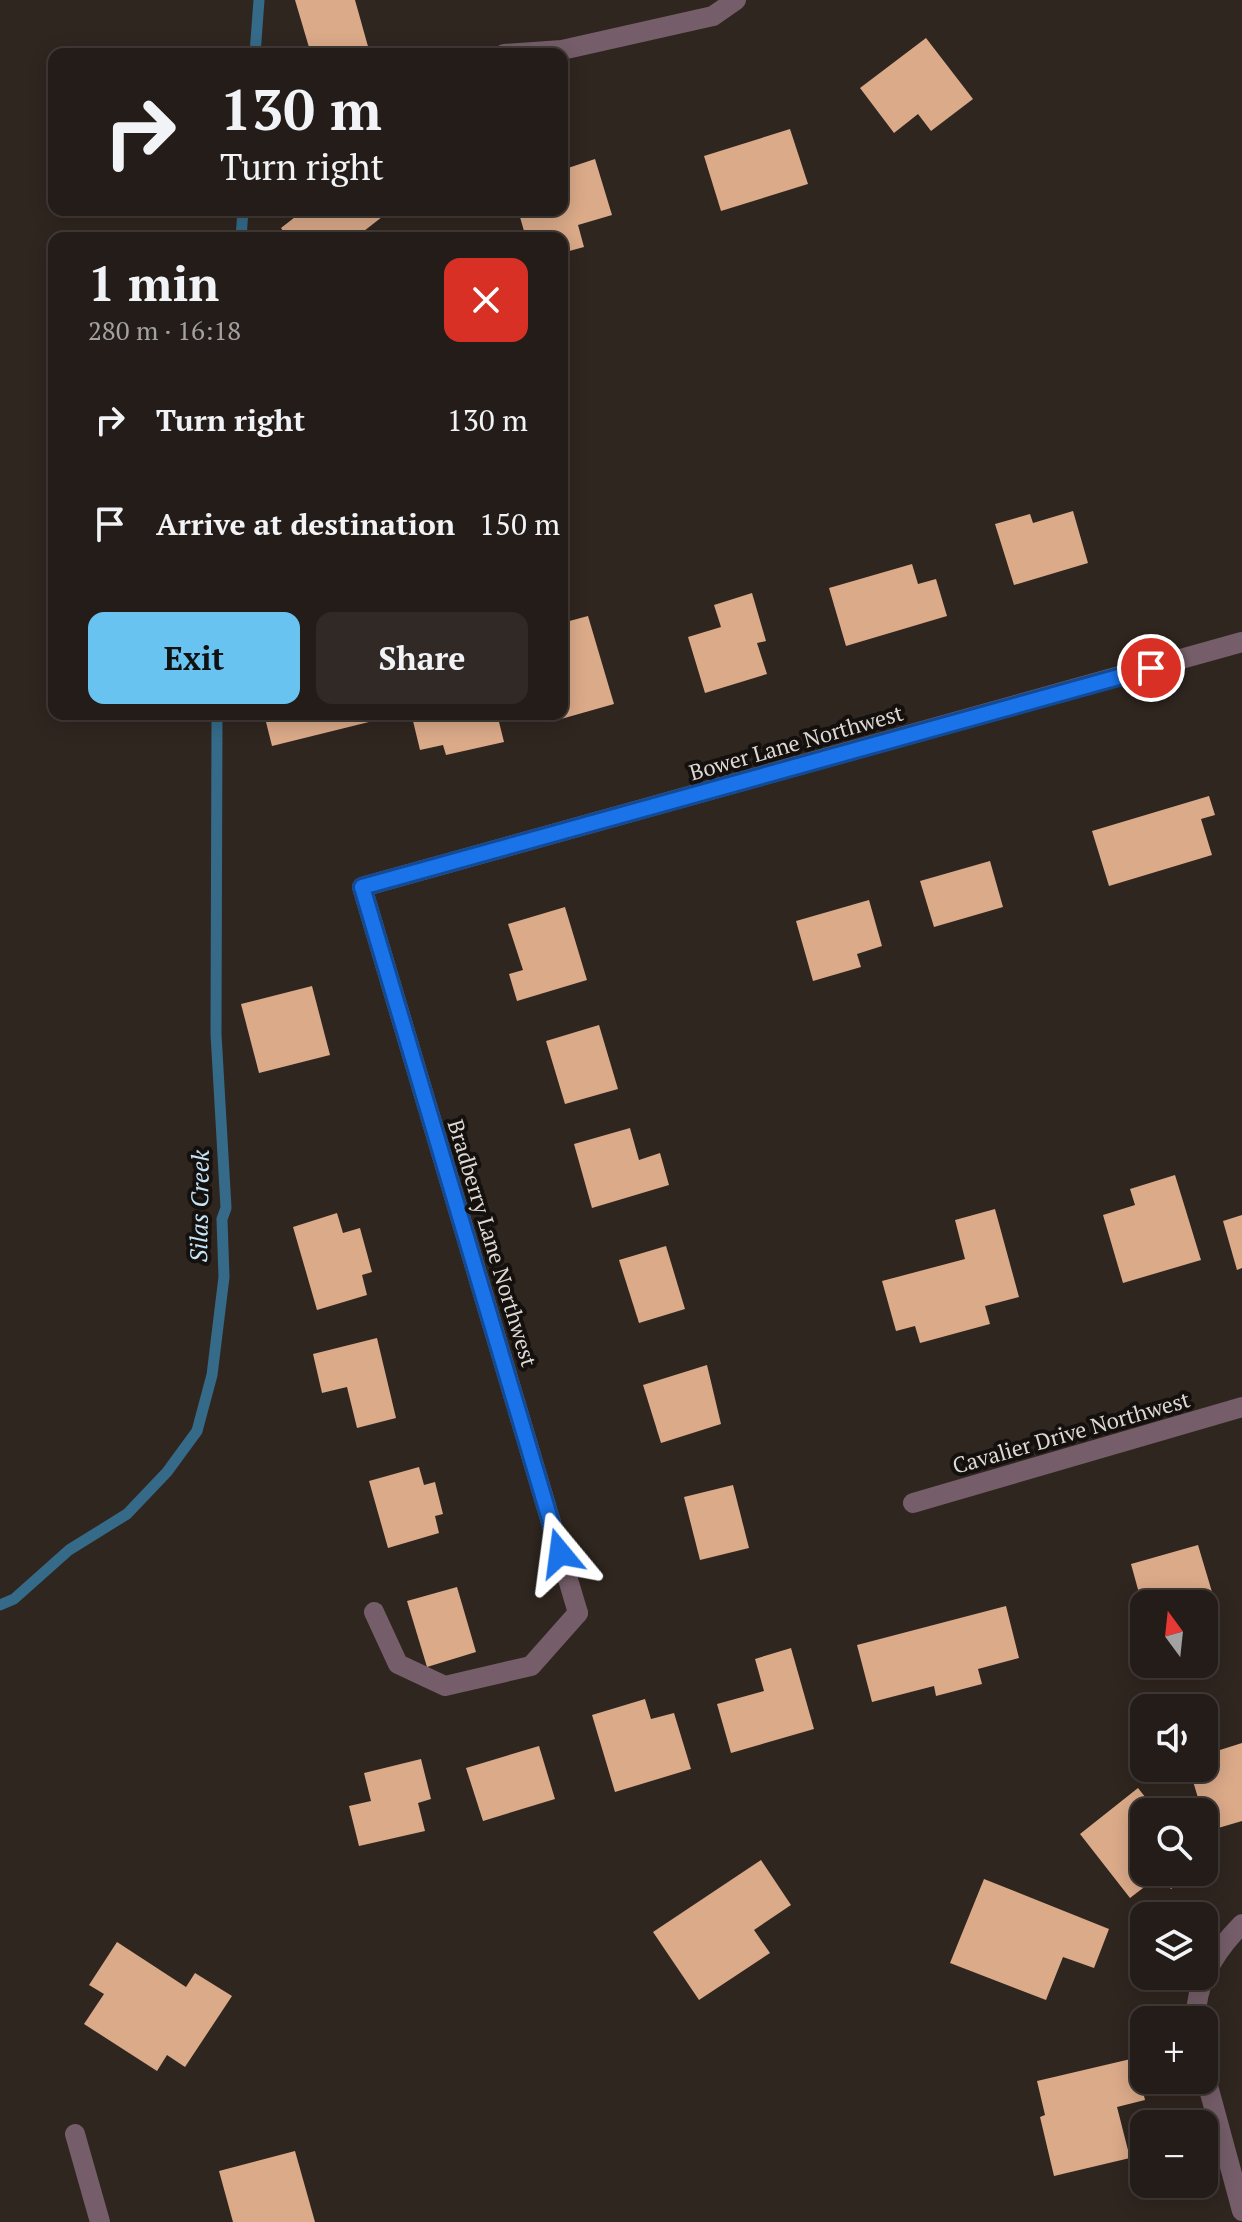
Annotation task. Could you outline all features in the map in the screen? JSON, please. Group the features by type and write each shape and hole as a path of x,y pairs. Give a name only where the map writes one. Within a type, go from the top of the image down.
{"street":[{"path":"568,49 713,16 736,0"},
{"name":"Bower Lane Northwest","path":"362,887 1242,642"},
{"name":"Bradberry Lane Northwest","path":"362,887 578,1613 531,1666 445,1686 398,1664 374,1612"},
{"name":"Cavalier Drive Northwest","path":"913,1503 1242,1407"},
{"path":"1199,2006 1203,1981 1212,1960 1242,1924"},
{"path":"1210,2094 1242,2211"},
{"path":"75,2134 100,2222"}],"building":[{"path":"295,0 355,0 368,48 309,48"},
{"path":"926,38 973,99 931,131 918,114 894,133 860,88"},
{"path":"790,129 808,184 721,211 704,156"},
{"path":"595,159 612,215 578,225 584,247 568,251 568,232 524,232 520,216 568,216 568,168"},
{"path":"296,216 383,216 363,232 284,232 281,228"},
{"path":"1073,511 1088,563 1014,585 995,524 1030,514 1033,523"},
{"path":"912,564 918,584 936,579 947,616 846,646 829,588"},
{"path":"752,593 766,641 757,643 767,674 705,693 688,637 721,627 714,605"},
{"path":"588,616 614,704 568,717 568,621"},
{"path":"266,720 373,720 373,721 272,746"},
{"path":"498,720 504,742 446,755 443,745 420,750 413,721"},
{"path":"1209,796 1215,815 1201,819 1212,855 1109,886 1092,831"},
{"path":"990,861 1003,907 934,927 920,881"},
{"path":"869,900 882,946 857,954 861,967 813,981 796,921"},
{"path":"565,907 587,980 517,1001 509,974 523,970 508,924"},
{"path":"312,986 330,1055 259,1073 241,1004"},
{"path":"599,1025 618,1089 565,1104 546,1041"},
{"path":"630,1128 639,1160 660,1153 669,1185 592,1208 574,1144"},
{"path":"1175,1175 1201,1260 1123,1283 1103,1215 1135,1205 1130,1189"},
{"path":"995,1209 1019,1297 985,1306 990,1324 920,1343 915,1326 896,1331 882,1281 965,1259 955,1220"},
{"path":"337,1213 343,1233 360,1228 372,1272 362,1275 367,1295 317,1310 293,1227"},
{"path":"1242,1215 1242,1268 1237,1270 1223,1221"},
{"path":"666,1246 685,1309 639,1323 619,1260"},
{"path":"377,1338 396,1418 357,1428 347,1387 322,1393 313,1354"},
{"path":"707,1365 721,1424 661,1443 643,1385"},
{"path":"419,1467 424,1485 435,1482 443,1514 435,1516 439,1533 388,1548 369,1481"},
{"path":"733,1485 749,1548 700,1560 684,1497"},
{"path":"1198,1545 1211,1590 1138,1590 1131,1564"},
{"path":"457,1587 476,1652 427,1667 407,1601"},
{"path":"1006,1606 1019,1658 978,1669 982,1684 936,1696 934,1686 872,1702 857,1645"},
{"path":"791,1648 814,1729 731,1753 717,1704 764,1691 755,1659"},
{"path":"645,1699 651,1719 674,1713 691,1769 615,1792 592,1715"},
{"path":"1242,1743 1242,1821 1218,1828 1218,1798 1198,1798 1193,1782 1218,1782 1218,1751"},
{"path":"539,1746 555,1799 483,1821 466,1768"},
{"path":"421,1759 431,1799 418,1803 425,1831 359,1846 349,1806 371,1801 364,1773"},
{"path":"1138,1788 1146,1798 1130,1798 1130,1886 1146,1886 1130,1898 1080,1834"},
{"path":"761,1860 791,1905 754,1930 770,1953 699,2000 653,1932"},
{"path":"984,1879 1109,1929 1094,1968 1063,1957 1046,2000 950,1963"},
{"path":"117,1942 186,1987 195,1973 232,1996 185,2067 167,2055 157,2071 84,2024 104,1994 89,1985"},
{"path":"1130,2059 1130,2094 1144,2094 1145,2100 1117,2107 1130,2158 1054,2176 1040,2117 1045,2115 1037,2081"},
{"path":"295,2151 315,2222 233,2222 219,2171"}],"waterway":[{"name":"Silas Creek","path":"255,48 259,0"},
{"name":"Silas Creek","path":"241,232 243,216"},
{"name":"Silas Creek","path":"0,1605 14,1599 69,1550 127,1514 167,1472 197,1431 212,1375 224,1277 222,1219 226,1208 216,1034 217,720"}],"route":[{"path":"560,1553 362,887 1151,668"}]}
